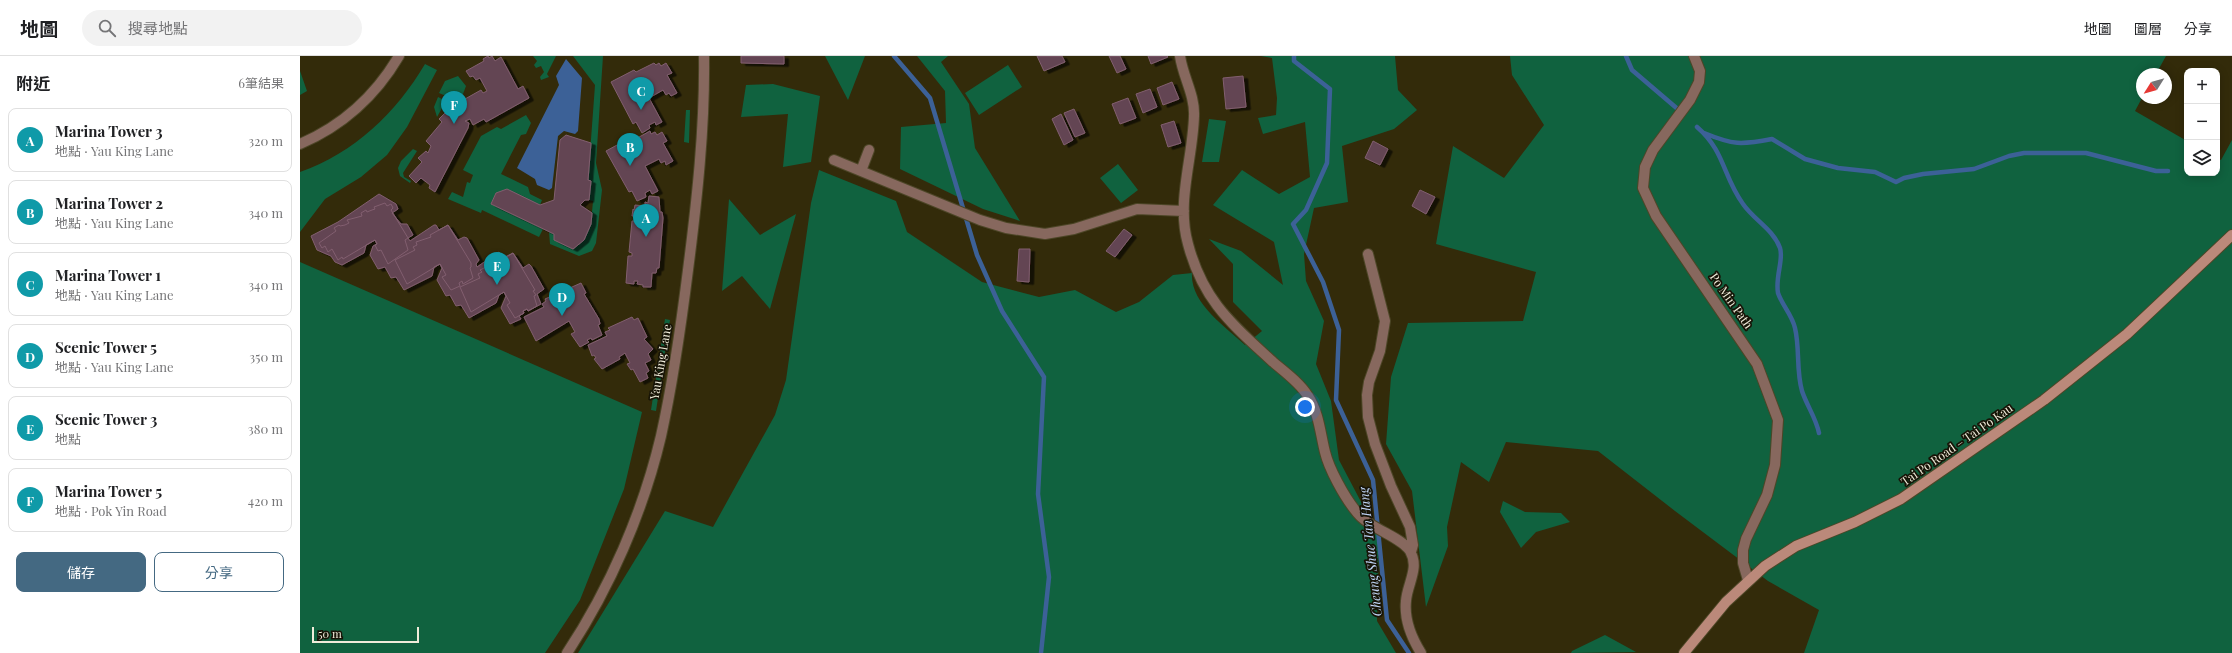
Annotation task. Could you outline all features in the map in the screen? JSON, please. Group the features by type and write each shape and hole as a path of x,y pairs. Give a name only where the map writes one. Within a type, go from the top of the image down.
{"main road":[{"name":"Tai Po Road – Tai Po Kau","path":"1684,653 1726,602 1764,566 1796,546 1855,522 1901,499 2044,400 2127,334 2232,235"}],"street":[{"path":"300,144 321,134 340,121 368,97 381,83 399,56"},
{"name":"Yau King Lane","path":"568,653 591,614 625,545 646,488 661,436 682,318 693,236 700,154 704,56"},
{"path":"1180,56 1194,109 1184,210 1187,243 1194,263 1209,295 1226,318 1307,394 1320,425 1324,450 1330,466 1356,512 1373,527 1399,542 1410,552 1414,562 1414,572 1407,594 1406,615 1411,635 1421,653"},
{"name":"Po Min Path","path":"1694,56 1700,72 1699,82 1690,100 1654,150 1645,167 1643,188 1656,216 1758,364 1778,420 1775,465 1767,495 1746,539 1743,550 1743,563 1748,580"},
{"path":"861,171 869,150"},
{"path":"834,160 980,220 1006,228 1045,234 1074,229 1137,209 1184,210"},
{"path":"1368,254 1385,321 1380,351 1370,378 1367,395 1368,417 1375,444 1391,486 1410,527 1413,546 1410,552"}],"green space":[{"path":"533,56 556,56 547,74 549,77 541,80 540,77 544,72 541,66 536,68 534,65 537,61"},
{"path":"573,56 603,56 596,163 602,190 596,243 592,251 579,256 550,244 549,232 554,234 554,240 573,249 579,244 587,233 592,216 593,201 589,200 591,181 588,180 595,85"},
{"path":"825,56 865,56 848,100"},
{"path":"917,56 948,56 941,62 969,104 975,148 1020,221 983,209 900,169 901,127 946,123 945,91"},
{"path":"1261,56 1395,56 1398,90 1417,110 1394,129 1342,146 1348,202 1314,208 1304,254 1306,281 1324,321 1316,364 1331,401 1339,460 1379,536 1377,621 1396,653 578,653 665,511 713,527 775,415 786,380 811,203 819,170 896,201 907,232 982,282 1039,297 1075,290 1116,312 1139,302 1173,275 1192,273 1193,284 1203,304 1219,322 1245,345 1262,331 1233,302 1233,264 1209,239 1241,251 1283,285 1274,242 1213,205 1242,170 1279,194 1310,177 1305,122 1263,134 1258,118 1276,115 1277,98 1272,58"},
{"path":"1510,56 2166,56 2159,68 2136,68 2136,104 2139,104 2135,111 2184,139 2184,176 2220,176 2220,160 2232,140 2232,653 1804,653 1819,610 1768,581 1598,451 1506,442 1489,482 1461,462 1447,527 1448,546 1426,607 1412,491 1386,444 1391,377 1408,323 1523,321 1536,272 1436,244 1453,146 1504,178 1544,125 1512,75"},
{"path":"425,64 437,70 407,127 387,155 361,177 325,199 300,232 300,172 320,164 338,154 372,129 401,99"},
{"path":"1008,65 1022,87 979,115 965,93"},
{"path":"300,71 307,91 300,95"},
{"path":"458,76 466,86 463,94 453,99 439,93 445,81"},
{"path":"773,84 820,96 811,162 783,167 788,114 741,117 746,85"},
{"path":"438,97 446,101 437,117 434,107"},
{"path":"686,110 690,110 689,143 684,142"},
{"path":"526,115 531,123 526,134 521,135 501,174 528,187 530,194 542,200 540,205 496,193 491,204 543,229 539,237 482,210 481,213 448,199 452,192 463,197 467,182 470,183 473,175 463,170 481,136 497,127 501,129"},
{"path":"1209,119 1226,121 1219,162 1202,162"},
{"path":"413,149 417,151 403,173 404,177 411,181 410,183 400,176 398,168 401,161"},
{"path":"1118,164 1138,190 1121,203 1100,178"},
{"path":"729,199 760,235 796,214 770,309 742,276 722,291"},
{"path":"300,262 642,412 624,489 580,600 545,653 300,653"},
{"path":"665,319 670,320 656,411 651,410"},
{"path":"1503,501 1525,512 1561,513 1570,522 1536,532 1521,548 1500,512"},
{"path":"1605,635 1636,652 1571,653 1572,651"}],"water":[{"path":"566,59 582,78 578,131 575,134 564,131 558,136 552,188 549,190 537,185 535,179 517,168 559,85 556,76"}],"building":[{"path":"488,56 489,58 492,56 495,61 501,57 518,89 523,86 529,98 486,122 484,119 473,125 470,119 465,121 469,123 468,128 435,192 429,188 430,185 421,178 416,183 409,176 422,162 418,158 426,151 428,153 431,146 426,141 442,122 439,119 447,111 451,116 453,114 449,108 481,90 483,93 487,91 480,78 476,80 473,76 470,77 466,71 484,61 483,59"},
{"path":"741,56 784,56 784,64 741,63"},
{"path":"1037,56 1062,56 1065,62 1044,71"},
{"path":"1109,56 1120,56 1126,69 1117,73"},
{"path":"1148,56 1167,56 1168,57 1151,64"},
{"path":"654,63 656,65 659,63 661,66 666,63 672,73 667,75 677,93 671,96 669,93 666,95 663,90 649,98 662,122 656,125 655,122 649,125 650,128 642,133 636,122 633,124 611,82 634,70 636,72"},
{"path":"1243,76 1246,107 1226,109 1223,78"},
{"path":"1172,82 1179,99 1163,105 1157,88"},
{"path":"1150,89 1157,107 1143,113 1136,94"},
{"path":"1128,98 1136,118 1120,124 1112,104"},
{"path":"1074,109 1085,133 1075,137 1064,113"},
{"path":"1061,114 1073,140 1064,145 1052,119"},
{"path":"1174,121 1181,143 1168,147 1161,125"},
{"path":"650,131 651,134 655,132 657,135 662,132 667,141 663,143 673,161 666,165 665,161 661,163 659,159 645,166 658,191 652,194 650,190 645,193 646,197 637,201 632,191 629,192 606,151 630,138 632,141"},
{"path":"566,135 591,143 588,180 591,181 589,200 585,200 580,205 592,213 591,224 584,240 573,249 554,240 554,234 491,204 496,193 507,189 540,205 554,200 560,140"},
{"path":"1373,141 1388,149 1380,165 1365,158"},
{"path":"1420,190 1435,197 1426,214 1412,206"},
{"path":"379,194 396,204 398,209 392,213 401,224 407,224 413,235 408,238 410,241 434,225 436,225 439,230 448,225 458,240 464,237 467,238 479,260 476,264 477,267 499,252 503,258 513,253 523,268 529,264 531,266 544,289 537,294 541,304 528,311 527,309 523,311 524,313 519,316 521,319 510,324 501,308 506,296 504,292 499,295 496,303 469,318 461,305 456,306 450,295 446,296 437,280 442,268 440,264 434,267 432,276 404,290 396,277 391,278 385,267 378,269 370,255 373,246 377,244 375,240 366,245 364,253 342,265 335,262 331,256 317,250 311,236 338,222"},
{"path":"649,196 659,197 660,212 662,212 663,218 659,268 657,268 656,273 652,273 651,287 643,287 643,285 637,284 638,281 634,281 634,284 626,283 628,256 632,256 632,253 629,252 632,221 635,221 635,216 632,216 633,209 634,210 635,205 645,206 645,202 648,203"},
{"path":"385,203 387,206 391,204 393,208 391,210 408,238 405,240 408,250 388,264 381,250 378,251 375,245 377,244 375,240 343,259 342,257 338,260 332,249 328,252 325,246 322,248 319,243 336,231 334,228 339,225 345,225 349,223 347,220 362,216 361,213 366,210 367,212 375,209 374,207"},
{"path":"448,225 471,263 470,268 473,278 463,284 462,281 459,283 460,286 451,290 442,277 446,275 440,264 407,284 395,260 415,250 413,247 417,245 416,242 431,237 430,235"},
{"path":"1124,229 1132,235 1115,257 1106,251"},
{"path":"1019,249 1030,249 1029,282 1017,281"},
{"path":"513,253 535,290 533,291 536,295 534,296 537,306 528,311 527,309 523,311 524,313 515,318 507,305 510,303 504,292 471,312 460,287 480,278 478,274 482,272 480,270 486,267 487,269"},
{"path":"581,283 586,293 584,294 599,319 600,324 598,325 602,335 592,340 591,338 587,340 589,342 580,347 571,334 575,332 569,321 536,341 524,317 544,307 542,304 546,301 545,299"},
{"path":"632,317 634,320 638,318 647,337 644,339 653,349 648,354 651,360 645,363 649,371 646,373 648,378 640,382 633,369 631,370 627,364 630,363 625,353 619,357 620,359 602,369 594,359 596,358 594,355 592,356 588,345 607,336 605,332 610,330 608,328"}],"waterway":[{"path":"894,56 930,98 977,255 1002,311 1044,377 1038,494 1049,577 1041,653"},
{"name":"Cheung Shue Tan Hang","path":"1294,56 1294,61 1330,89 1327,163 1306,210 1293,224 1323,282 1339,330 1336,400 1373,480 1387,620 1409,653"},
{"path":"1626,56 1632,70 1680,111"},
{"path":"1697,127 1706,136 1719,155 1736,194 1747,210 1773,235 1780,248 1781,257 1777,287 1778,293 1792,319 1795,328 1800,383 1819,433"},
{"path":"1704,133 1722,140 1737,143 1772,139 1805,159 1838,168 1875,172 1896,182 1904,178 1923,174 1974,169 2009,156 2024,153 2086,153 2156,171 2168,171"}],"place":[{"name":"Marina Tower 1","path":"641,110"},
{"name":"Marina Tower 5","path":"454,124"},
{"name":"Marina Tower 2","path":"630,166"},
{"name":"Marina Tower 3","path":"646,237"},
{"name":"Scenic Tower 3","path":"497,285"},
{"name":"Scenic Tower 5","path":"562,316"}]}
